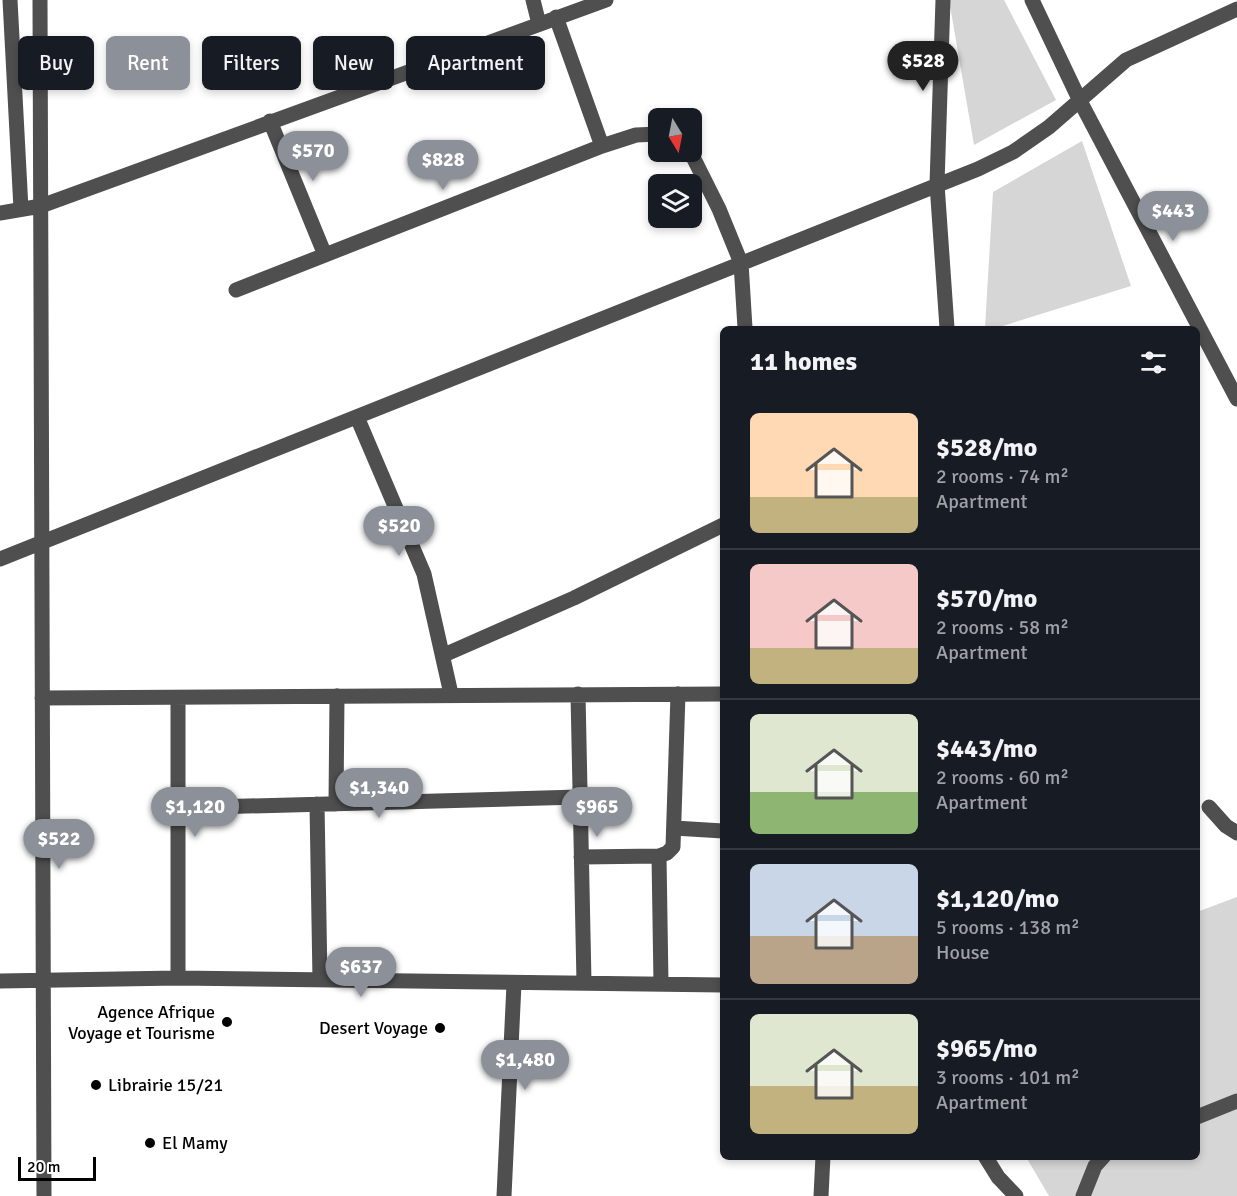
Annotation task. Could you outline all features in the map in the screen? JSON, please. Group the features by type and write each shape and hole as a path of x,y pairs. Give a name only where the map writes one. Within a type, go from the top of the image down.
{"street":[{"path":"10,0 21,209"},
{"path":"40,0 44,1196"},
{"path":"533,0 539,24"},
{"path":"0,213 41,206 606,0"},
{"path":"943,0 937,184 947,326"},
{"path":"1032,0 1080,101 1199,326"},
{"path":"0,559 978,169 1013,153 1049,127 1126,60 1237,9"},
{"path":"556,17 602,146"},
{"path":"270,121 325,255"},
{"path":"236,290 602,146 636,135 648,134"},
{"path":"696,162 719,209 741,263 746,326"},
{"path":"1200,329 1237,399"},
{"path":"357,417 424,574 452,694"},
{"path":"444,655 574,598 720,526"},
{"path":"578,694 584,982"},
{"path":"581,857 659,856 667,853 673,847 678,694"},
{"path":"42,698 720,694"},
{"path":"336,804 337,696"},
{"path":"178,698 178,978"},
{"path":"178,808 579,797"},
{"path":"317,804 320,980"},
{"path":"1209,807 1226,826 1237,833"},
{"path":"674,828 720,831"},
{"path":"659,856 661,984"},
{"path":"0,981 178,978 720,985"},
{"path":"504,1196 514,984"},
{"path":"1200,1116 1237,1101"},
{"path":"821,1196 823,1160"},
{"path":"987,1160 998,1177 1016,1196"},
{"path":"1083,1196 1095,1166 1100,1160"}],"shaded area":[{"path":"949,0 1004,0 1056,100 974,145"},
{"path":"1082,141 1131,286 1002,326 985,326 993,192"},
{"path":"1237,897 1237,1196 1049,1196 1028,1160 1200,1160 1200,911"}],"place":[{"name":"Agence Afrique Voyage et Tourisme","path":"227,1022"},
{"name":"Desert Voyage","path":"440,1028"},
{"name":"Librairie 15/21","path":"96,1085"},
{"name":"El Mamy","path":"150,1143"}]}
